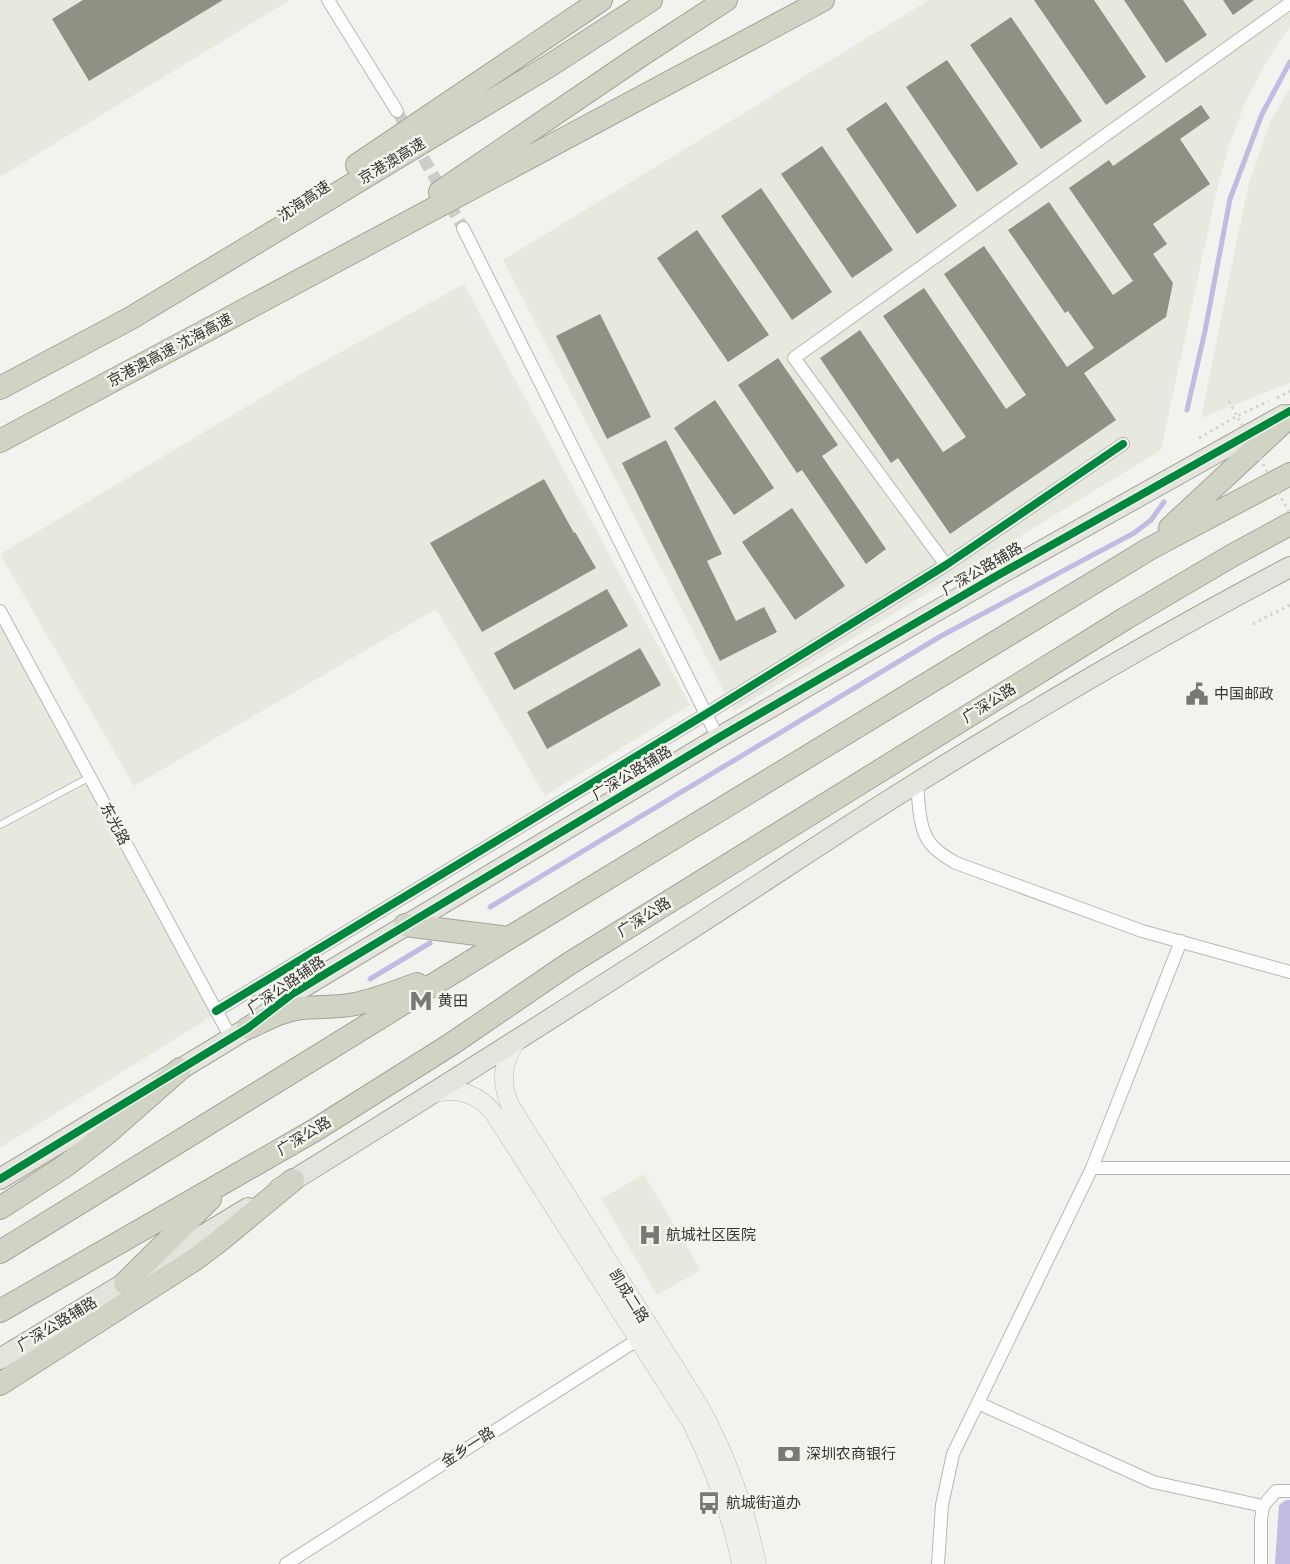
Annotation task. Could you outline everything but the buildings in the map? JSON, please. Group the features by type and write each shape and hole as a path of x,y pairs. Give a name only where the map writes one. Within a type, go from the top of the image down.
{"highway":[{"name":"沈海高速","path":"131,318 601,0"},
{"name":"京港澳高速","path":"131,318 540,71 651,0"},
{"path":"340,260 643,54 726,0"},
{"path":"340,260 824,0"},
{"name":"京港澳高速 沈海高速","path":"0,440 340,260"},
{"path":"0,388 131,318"},
{"path":"1149,549 1290,416"},
{"path":"0,1252 469,962 1149,549 1290,474"},
{"name":"广深公路","path":"0,1311 315,1130 450,1045 567,965 1126,618 1290,524"},
{"path":"1233,555 1290,539"},
{"path":"405,925 509,938"},
{"path":"239,1033 293,1009 339,1007 366,1002 434,978 469,962"},
{"path":"0,1208 83,1153 180,1069"},
{"path":"125,1283 230,1178"},
{"path":"0,1384 194,1260 294,1180"}],"main road":[{"name":"广深公路辅路","path":"0,1178 239,1033 292,994 718,738 993,578 1290,411"},
{"name":"广深公路辅路","path":"0,1359 294,1180 431,1094 916,783 1064,693 1213,608 1290,567"}],"street":[{"path":"328,0 397,112"},
{"path":"946,565 794,358 1290,3"},
{"path":"463,228 718,738"},
{"path":"216,1012 706,714 946,565 1123,444"},
{"name":"东光路","path":"0,611 216,1012 239,1033"},
{"path":"916,783 923,828 930,843 940,853 956,863 1142,931 1290,972"},
{"path":"938,1564 942,1505 953,1454 1092,1168 1181,941"},
{"name":"凯成二路","path":"521,1037 510,1050 505,1066 504,1089 510,1106 645,1335 691,1422 714,1470 732,1523 740,1564"},
{"name":"凯成二路","path":"431,1094 440,1091 458,1091 475,1097 490,1108 645,1335 700,1407 714,1434 738,1491 757,1564"},
{"path":"1092,1168 1290,1168"},
{"name":"金乡一路","path":"286,1564 645,1335"},
{"path":"978,1403 1153,1482 1263,1506"},
{"path":"1261,1564 1260,1520 1263,1506 1276,1491 1290,1491"}],"lane":[{"path":"0,825 90,777"}],"path":[{"path":"1199,438 1237,416 1290,391"},
{"path":"1229,402 1290,514"},
{"path":"1254,624 1290,605"}],"shaded area":[{"path":"0,0 290,0 0,177"},
{"path":"929,0 1290,0 1290,26 1266,63 1245,103 1229,146 1217,189 1161,450 734,711 503,260"},
{"path":"1290,88 1290,383 1201,418 1249,182 1271,120"},
{"path":"464,284 690,705 545,796 436,609 134,786 0,554 301,374"},
{"path":"0,617 212,1016 0,1148"},
{"name":"航城社区医院","path":"644,1174 701,1270 657,1295 601,1199"},
{"path":"1286,1500 1290,1500 1290,1564 1275,1564 1279,1505"}],"waterway":[{"path":"1187,410 1205,331 1230,199 1262,114 1290,62"},
{"path":"490,907 941,636 1134,533 1151,520 1164,502"},
{"path":"370,979 430,943"}],"tunnel":[{"path":"397,111 463,228"}],"cycle path":[{"path":"0,1179 248,1028 292,994 718,738 993,578 1290,411"},
{"path":"216,1011 706,714 946,565 1123,444"}],"place":[{"name":"中国邮政","path":"1197,694"},
{"name":"黄田","path":"421,1001"},
{"name":"航城社区医院","path":"650,1235"},
{"name":"深圳农商银行","path":"789,1454"},
{"name":"航城街道办","path":"709,1503"}]}
